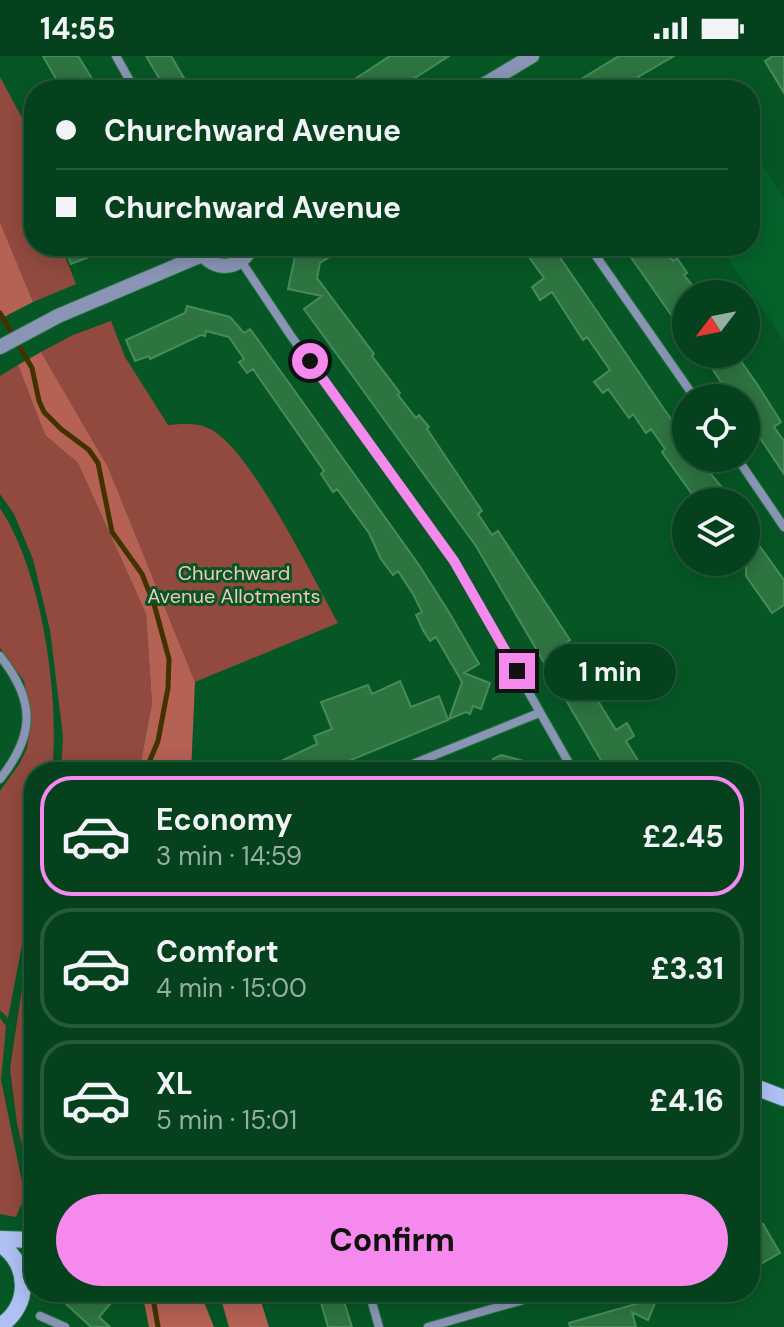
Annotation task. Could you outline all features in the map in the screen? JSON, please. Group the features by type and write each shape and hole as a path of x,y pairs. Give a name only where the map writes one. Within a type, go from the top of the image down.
{"main road":[{"path":"760,1089 784,1098"},
{"path":"0,1242 24,1241"},
{"path":"0,1242 24,1269"},
{"path":"18,1327 18,1307 24,1290"},
{"path":"0,1326 18,1307"}],"street":[{"path":"116,56 129,80"},
{"path":"494,80 532,56"},
{"path":"1,347 21,334 187,256"},
{"path":"208,256 220,266 233,266 245,256"},
{"path":"596,256 685,384"},
{"path":"241,261 291,336 454,561 568,762"},
{"path":"747,472 784,527"},
{"path":"0,656 21,687 27,720 18,757 0,779"},
{"path":"418,762 539,713"},
{"path":"372,1302 379,1327"},
{"path":"428,1327 516,1302"},
{"path":"40,1316 65,1327"}],"shaded area":[{"path":"760,160 784,200 784,340 760,305 760,280 743,280 726,256 760,256"},
{"path":"0,222 33,302 0,319"},
{"path":"41,352 108,467 195,682 191,762 141,762 152,703 146,614 78,463 45,435 18,365"},
{"path":"144,1302 204,1302 214,1327 149,1327"},
{"path":"222,1302 261,1302 269,1327 229,1327"}],"green space":[{"path":"0,77 24,121 24,256 65,256 76,284 33,302 0,222"},
{"name":"Churchward Avenue Allotments","path":"111,321 125,357 168,425 195,424 210,429 244,461 298,548 338,623 195,682 108,467 41,352 73,335"},
{"path":"18,365 45,435 78,463 146,614 152,703 141,762 62,762 63,736 50,630 33,559 14,514 0,494 0,376"},
{"path":"0,508 15,534 37,599 50,672 54,742 53,762 24,762 24,934 8,1018 0,1010 0,791 27,748 31,718 24,681 0,648"},
{"path":"24,975 24,1154 10,1069"},
{"path":"0,1018 6,1026 1,1080 23,1187 22,1203 16,1217 0,1214"}],"building":[{"path":"43,56 78,56 93,80 57,80"},
{"path":"146,56 171,56 185,80 160,80"},
{"path":"390,56 449,56 412,80 353,80"},
{"path":"619,56 674,56 638,77 640,80 579,80"},
{"path":"773,56 784,56 784,93 765,61"},
{"path":"68,256 92,256 71,264"},
{"path":"295,256 331,256 320,263 317,278 374,354 372,356 400,393 398,395 416,418 419,415 429,427 427,429 482,511 478,514 492,535 498,531 553,614 570,640 563,645 590,691 598,686 605,697 598,701 616,730 627,723 634,736 626,741 639,762 602,762 476,546 304,309 322,296 288,289"},
{"path":"528,256 559,256 672,421 672,466 651,429 646,433 633,414 629,418 608,389 603,393 594,382 610,370 587,337 583,340 552,292 540,300 532,287 544,278"},
{"path":"630,256 669,256 673,261 677,258 687,273 684,275 688,280 672,280 672,316"},
{"path":"187,306 230,317 244,333 250,329 419,565 450,614 479,664 464,673 490,683 481,709 473,706 470,714 466,712 449,719 462,682 436,637 430,641 423,630 416,615 422,612 413,594 398,571 393,575 381,559 369,533 337,489 333,492 321,474 324,471 253,369 247,373 239,362 244,359 229,337 206,331 205,336 201,335 150,359 149,356 135,361 126,340 185,313"},
{"path":"712,368 746,368 757,384 722,384"},
{"path":"760,389 781,422 774,427 784,441 784,474 760,438"},
{"path":"676,472 709,472 722,488 688,488"},
{"path":"760,547 784,580 784,605 772,613 746,576 760,576"},
{"path":"400,681 411,707 439,696 448,720 346,762 279,762 317,744 314,736 332,729 321,702 368,685 372,694"},
{"path":"501,755 528,762 492,762"},
{"path":"760,1223 763,1224 780,1253 760,1264"},
{"path":"64,1302 108,1302 110,1304 99,1317 110,1327 91,1327"},
{"path":"321,1302 344,1302 352,1327 328,1327"},
{"path":"643,1302 655,1302 648,1320 632,1312 636,1327 570,1327 569,1323"}],"waterway":[{"path":"0,313 32,368 44,412 89,450 98,463 112,532 142,574 154,604 169,659 168,688 158,741 149,762"},
{"path":"154,1302 158,1327"}],"route":[{"path":"310,361 454,561 517,671"}]}
